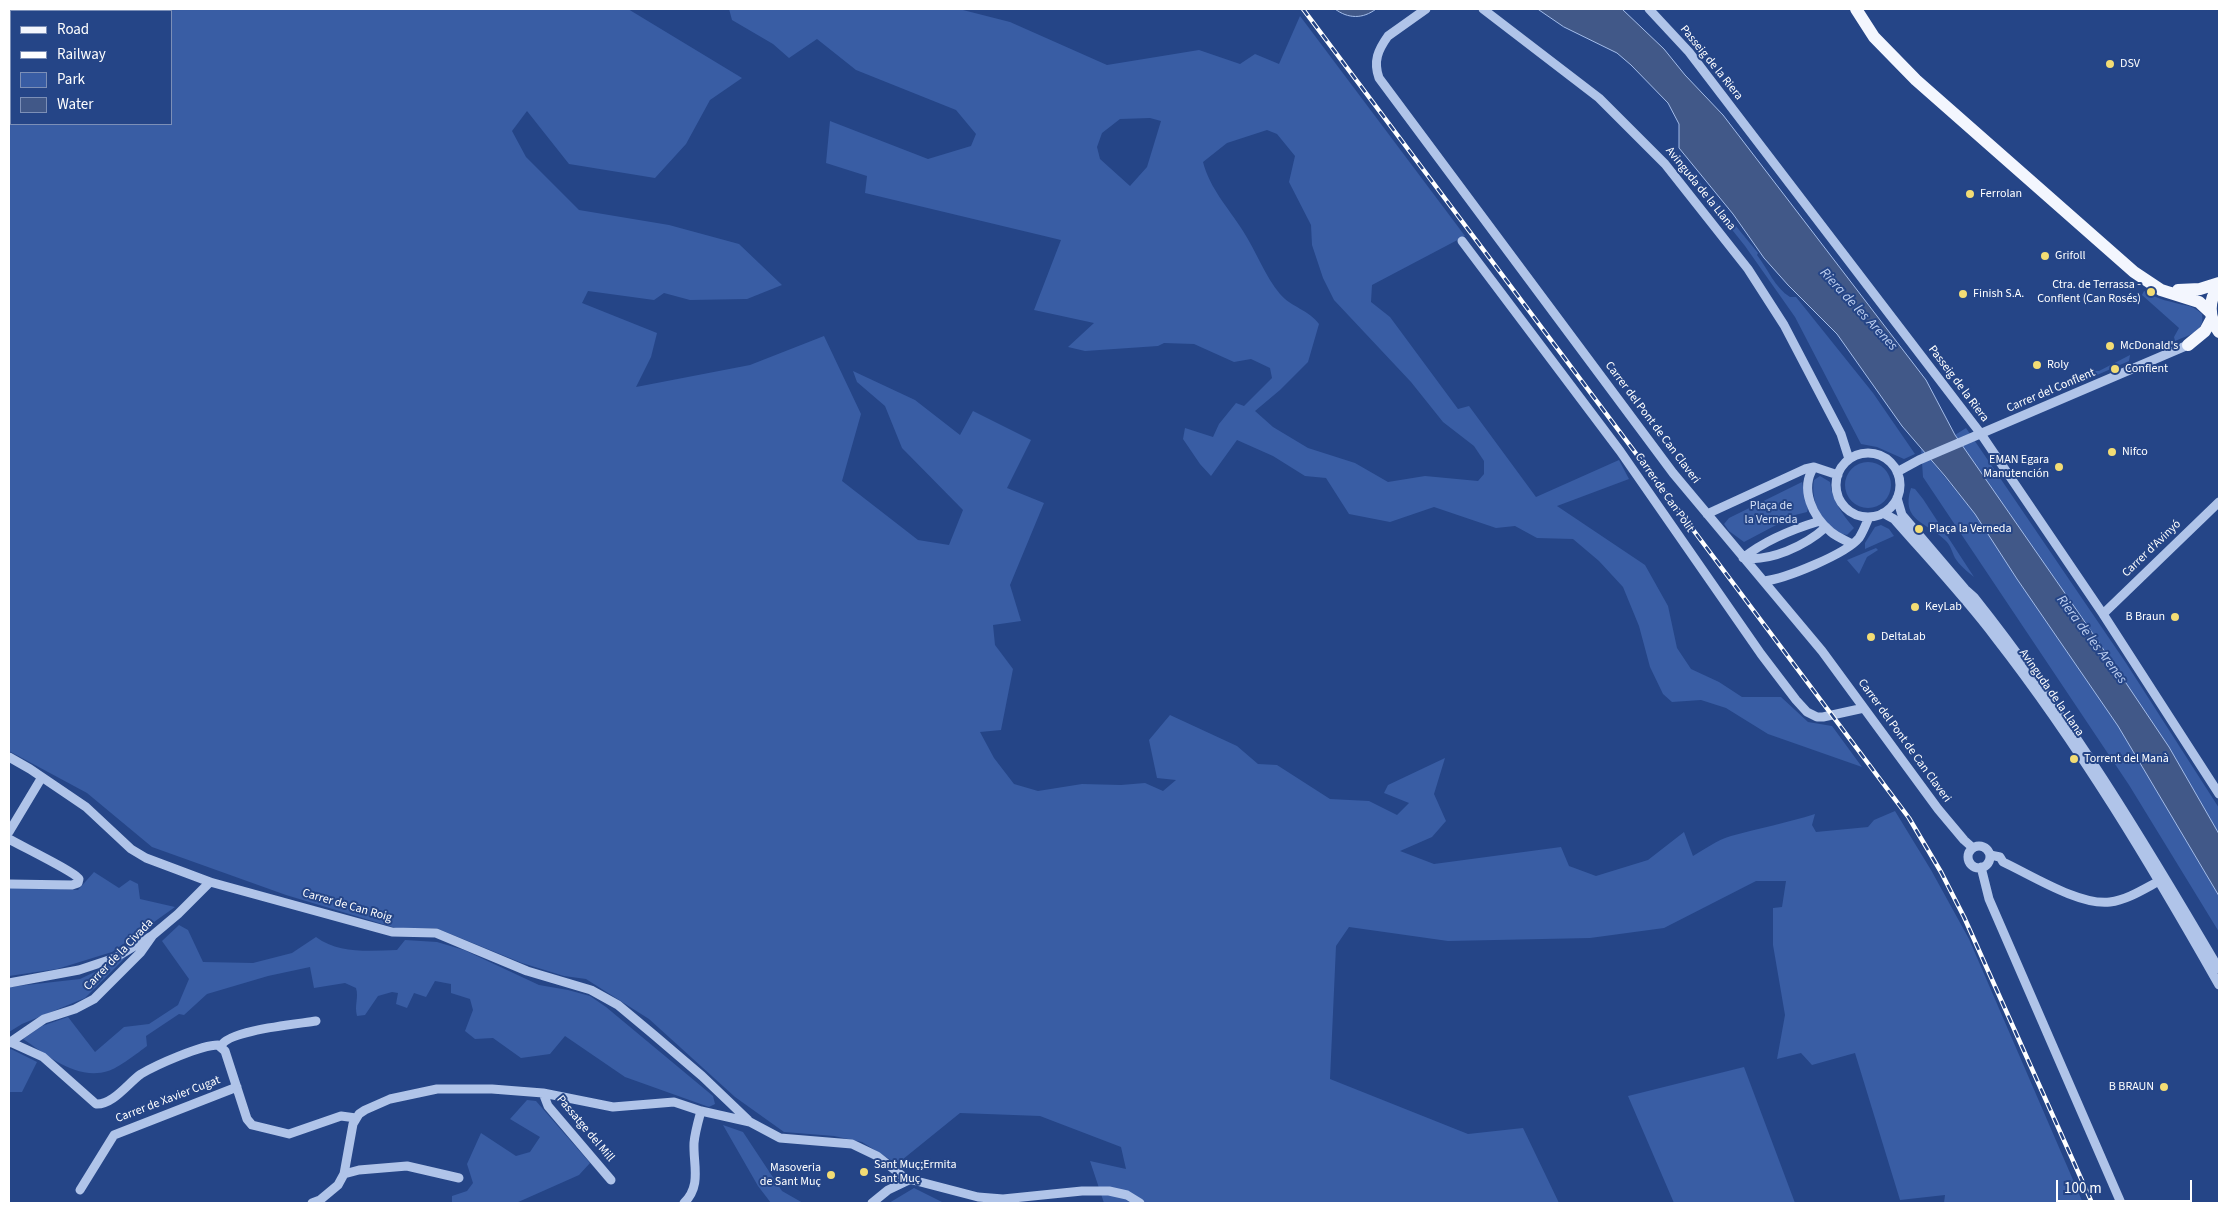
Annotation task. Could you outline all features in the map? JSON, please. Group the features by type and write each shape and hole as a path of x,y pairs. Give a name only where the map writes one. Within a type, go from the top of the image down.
{"main road":[{"path":"1856,9 1882,46 1916,80 2134,272 2153,286 2198,302 2211,316 2219,332"},
{"path":"2168,291 2192,290 2219,285"},
{"path":"2188,345 2205,331 2211,316 2212,297 2219,285"},
{"path":"2188,345 2219,338"}],"street":[{"name":"Carrer del Pont de Can Claveri","path":"1426,9 1388,36 1375,62 1379,78 1673,473 1742,558 1764,580 1822,651 1938,809 1973,848"},
{"name":"Avinguda de la Llana","path":"1483,9 1599,98 1665,164 1748,269 1784,325 1841,434 1849,459"},
{"name":"Passeig de la Riera","path":"1649,9 1688,52 1981,434 2103,614 2219,794"},
{"name":"Carrer de Can Pòlit","path":"1462,241 1620,451 1761,654 1801,707 1817,717 1864,708"},
{"name":"Carrer del Conflent","path":"1897,472 1919,460 2188,345"},
{"name":"Avinguda de la Llana","path":"1841,434 1860,454"},
{"path":"1871,453 1881,456 1897,472 1900,487 1897,498 1884,513 1869,517 1854,514 1840,501 1836,484 1840,469 1849,459 1860,454 1871,453"},
{"path":"1707,514 1805,469 1814,467 1838,475"},
{"path":"1814,467 1809,475 1810,505 1823,524 1833,534 1852,544"},
{"name":"Avinguda de la Llana","path":"1897,498 1902,515 1974,598 2044,690 2126,813 2219,985"},
{"name":"Carrer d'Avinyó","path":"2103,614 2219,502"},
{"name":"Avinguda de la Llana","path":"1884,513 1894,519 1995,637 2061,729 2162,879 2219,969"},
{"path":"1764,580 1772,580 1804,569 1845,550 1859,538 1869,517"},
{"path":"1742,558 1765,559 1816,536 1823,524"},
{"path":"1742,558 1754,549 1777,538 1823,524"},
{"name":"Carrer de Can Roig","path":"9,757 86,807 131,848 146,858 210,882 392,932 436,933 527,971 591,990 618,1005 702,1076 754,1124"},
{"path":"9,832 42,777"},
{"path":"9,839 36,855 72,872 79,879 78,883 72,885 9,884"},
{"path":"2121,1203 1989,899 1986,862 1988,849 1982,846 1973,848 1969,853 1970,861 1976,867 1986,862 2003,862 2067,893 2095,901 2110,902 2120,899 2162,879"},
{"name":"Carrer de la Civada","path":"9,1042 44,1019 76,1009 94,1000 141,952 153,935 178,914 210,882"},
{"path":"9,983 78,970 115,958 153,935"},
{"path":"221,1046 227,1038 254,1031 316,1021"},
{"path":"9,1042 43,1057 90,1100 99,1104 105,1103 136,1078 156,1067 210,1046 221,1046"},
{"path":"221,1046 225,1051 249,1122 252,1125 265,1130 293,1134 341,1116 356,1118"},
{"name":"Carrer de Xavier Cugat","path":"80,1190 114,1135 237,1087"},
{"path":"312,1203 320,1200 338,1185 344,1174 348,1144 356,1118 365,1110 390,1099 437,1089 492,1089 543,1093 614,1106 674,1102 700,1111 754,1124 780,1138 845,1143 861,1147 877,1156 909,1180 989,1199 1082,1191 1109,1191 1127,1195 1140,1203"},
{"name":"Passatge del Mill","path":"543,1093 548,1106 611,1180"},
{"path":"684,1203 692,1196 696,1182 694,1144 700,1111"},
{"path":"344,1174 359,1170 407,1166 459,1178"},
{"path":"872,1203 888,1190 909,1180"}],"green space":[{"path":"9,9 628,9 742,78 710,100 686,144 655,178 569,164 527,111 512,131 526,157 579,210 669,225 739,244 782,285 747,299 690,300 664,293 654,300 588,291 582,303 657,333 651,357 636,387 750,365 824,336 861,414 842,481 918,540 949,545 963,510 902,448 885,406 857,382 853,371 915,400 960,435 973,411 1031,440 1007,488 1044,503 1010,585 1021,621 993,625 995,645 1013,669 1001,730 980,732 994,758 1014,784 1038,791 1082,784 1121,785 1145,783 1163,791 1176,780 1157,778 1149,740 1170,715 1237,746 1258,764 1277,765 1330,799 1369,801 1397,815 1409,803 1384,793 1388,785 1445,758 1434,794 1446,821 1432,837 1400,851 1434,864 1561,847 1569,866 1596,876 1648,860 1684,832 1693,856 1726,838 1815,814 1812,825 1816,832 1868,827 1874,820 1895,811 1931,870 1969,939 2083,1203 1944,1203 1945,1195 1900,1200 1855,1053 1812,1065 1801,1053 1777,1059 1785,1015 1773,945 1773,908 1782,907 1786,881 1756,881 1664,928 1590,938 1448,941 1349,927 1336,946 1330,1079 1468,1134 1523,1128 1559,1203 1104,1203 1090,1161 1126,1169 1121,1147 1040,1116 960,1113 897,1164 862,1142 834,1136 784,1132 735,1097 649,1019 586,979 564,976 522,963 436,928 399,929 286,895 152,847 87,793 9,751"},
{"path":"729,9 959,9 1010,22 1107,65 1199,50 1240,64 1255,54 1279,64 1300,16 1465,236 1372,285 1371,302 1390,317 1458,409 1469,406 1536,497 1619,460 1629,479 1557,506 1645,565 1668,606 1677,648 1691,669 1719,682 1742,697 1781,697 1808,722 1832,726 1862,767 1768,734 1726,708 1701,700 1672,702 1663,694 1650,667 1639,626 1623,587 1599,561 1573,539 1537,538 1515,526 1496,528 1434,507 1390,522 1349,514 1326,478 1305,476 1273,456 1237,440 1211,476 1200,464 1183,439 1185,428 1213,437 1219,424 1236,403 1244,406 1272,378 1270,368 1251,359 1234,362 1194,344 1164,343 1158,346 1085,351 1068,347 1094,323 1034,310 1061,240 865,193 867,176 826,163 830,121 928,159 971,146 976,134 956,110 856,70 817,39 789,58 773,44 732,20","holes":["1150,118 1161,121 1147,167 1130,186 1100,159 1097,147 1102,133 1120,119","1267,130 1277,134 1295,156 1289,182 1311,225 1312,245 1323,278 1334,300 1411,382 1443,422 1474,446 1484,461 1484,474 1478,481 1425,476 1388,482 1355,463 1308,448 1273,427 1255,411 1280,390 1308,362 1319,324 1310,315 1280,294 1243,231 1210,181 1203,162 1227,143"]},
{"path":"1675,158 1680,158 1758,253 1757,255 1780,289 1790,297 1796,297 1873,393 1915,454 1904,459 1877,447 1861,444 1795,317 1745,246"},
{"path":"2144,291 2161,299 2195,308 2202,314 2201,325 2195,332 2175,341 2174,337 2179,328 2142,295"},
{"path":"2130,355 2129,361 2097,375 2095,371 2099,371"},
{"path":"1966,428 2126,663 2219,808 2219,834 2168,747 2087,625 1955,435"},
{"path":"1921,448 1975,514 2017,579 2118,726 2219,896 2219,932 2129,785 1923,477"},
{"path":"1863,462 1873,462 1887,472 1891,485 1887,498 1881,504 1873,508 1863,508 1849,498 1845,490 1845,480 1855,466"},
{"path":"1820,476 1830,482 1838,506 1854,528 1847,535 1831,528 1825,522 1816,506 1813,488 1814,480"},
{"name":"Plaça de la Verneda","path":"1802,482 1808,508 1807,512 1795,515 1744,542 1729,531 1724,524 1729,518"},
{"path":"1911,488 1915,489 1923,499 1974,577 1957,561 1946,541 1912,515 1909,508"},
{"path":"1881,525 1889,529 1894,536 1865,549 1865,543 1875,527"},
{"path":"1876,548 1878,550 1867,557 1859,574 1847,560"},
{"path":"94,872 119,888 130,880 138,884 140,899 175,907 112,952 57,969 9,976 9,886 78,890"},
{"path":"179,925 188,930 203,962 253,963 292,953 316,937 334,946 355,950 397,950 405,940 437,942 464,950 539,985 590,996 606,1007 713,1096 715,1104 709,1107 625,1077 565,1036 550,1054 521,1058 493,1038 475,1039 465,1031 473,1010 470,999 451,993 451,984 435,981 426,997 414,993 407,1008 396,1004 398,993 392,992 378,996 365,1015 357,1016 356,988 345,983 314,988 310,967 268,976 207,994 184,1015 179,1014 146,1036 147,1046 112,1070 96,1073 74,1069 52,1059 23,1039 42,1026 68,1017 95,1052 124,1027 149,1024 178,1005 189,979 162,941"},
{"path":"126,957 85,998 22,1024 9,1032 9,987 80,979"},
{"path":"11,1049 37,1062 22,1092 9,1092 9,1050"},
{"path":"1744,1067 1795,1203 1674,1203 1628,1096"},
{"path":"527,1100 536,1101 590,1163 579,1175 516,1203 452,1203 452,1196 467,1191 473,1183 467,1164 481,1133 516,1156 530,1152 540,1137 510,1119"},
{"path":"723,1125 743,1132 782,1191 803,1203 771,1203 758,1186"},
{"path":"914,1188 944,1203 889,1203"}],"water":[{"path":"1335,9 1376,9 1366,15 1350,16"},
{"name":"Riera de les Arenes","path":"1538,9 1622,9 1664,49 1685,75 1723,115 1926,380 1955,435 2169,747 2219,834 2219,896 2118,726 2017,579 1975,514 1902,426 1837,334 1764,258 1733,214 1679,148 1679,124 1668,103 1617,53 1564,27"}],"railway":[{"path":"1303,9 1909,818 1941,872 1964,917 2092,1203"}],"place":[{"name":"DSV","path":"2110,64"},
{"name":"Ferrolan","path":"1970,194"},
{"name":"Grifoll","path":"2045,256"},
{"name":"Ctra. de Terrassa - Conflent (Can Rosés)","path":"2151,292"},
{"name":"Finish S.A.","path":"1963,294"},
{"name":"McDonald's","path":"2110,346"},
{"name":"Roly","path":"2037,365"},
{"name":"Conflent","path":"2115,369"},
{"name":"Nifco","path":"2112,452"},
{"name":"EMAN Egara Manutención","path":"2059,467"},
{"name":"Plaça la Verneda","path":"1919,529"},
{"name":"KeyLab","path":"1915,607"},
{"name":"B Braun","path":"2175,617"},
{"name":"DeltaLab","path":"1871,637"},
{"name":"Torrent del Manà","path":"2074,759"},
{"name":"B BRAUN","path":"2164,1087"},
{"name":"Sant Muç;Ermita Sant Muç","path":"864,1172"},
{"name":"Masoveria de Sant Muç","path":"831,1175"}]}
